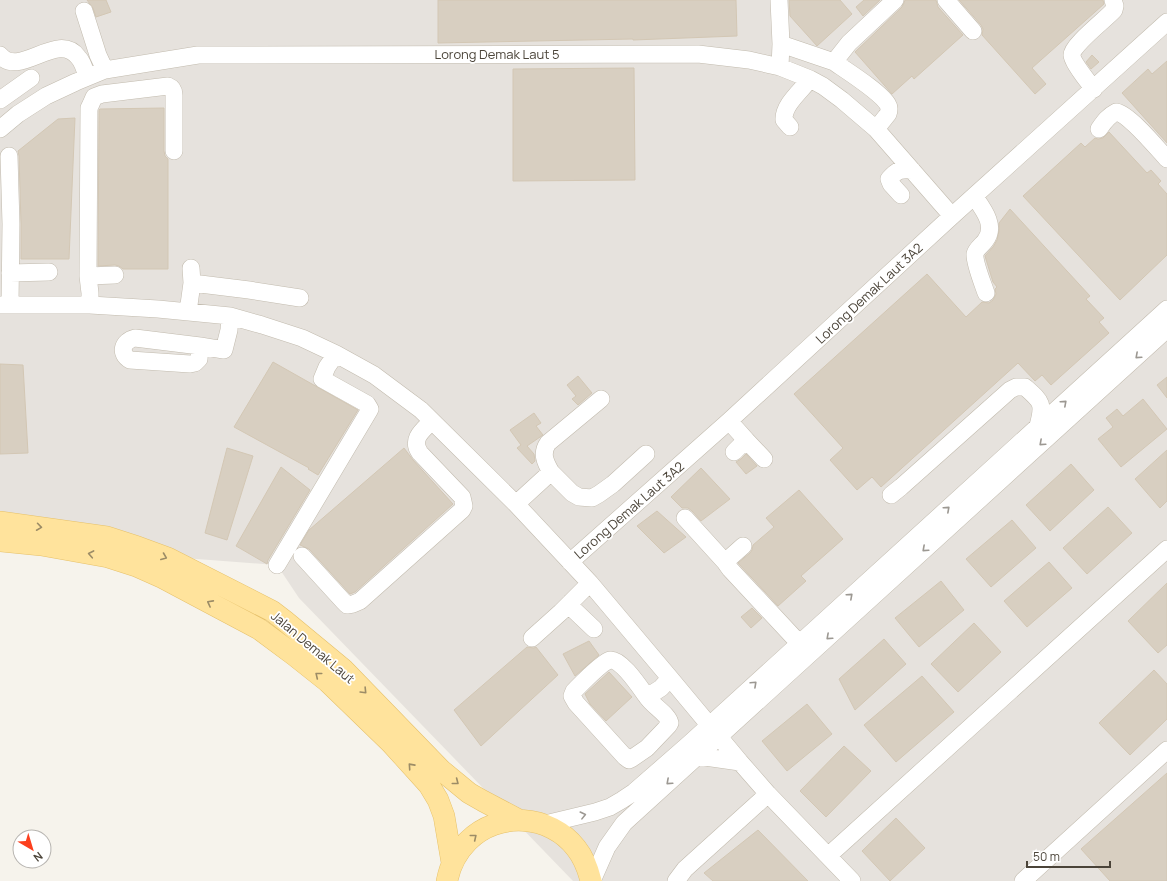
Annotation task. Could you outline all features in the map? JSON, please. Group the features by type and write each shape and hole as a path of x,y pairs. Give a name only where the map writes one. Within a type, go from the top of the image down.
{"main road":[{"name":"Jalan Demak Laut","path":"0,522 107,537 138,547 168,558 266,608 285,621 343,669 441,770 455,782 483,801 519,820"},
{"name":"Jalan Demak Laut","path":"0,541 41,545 93,554 136,566 163,578 259,629 328,682 391,744 429,785 438,800 444,816 450,872"},
{"path":"450,872 461,849 473,837 487,827 503,822 519,820 545,824 557,830 567,838 576,847 583,858 591,881"}],"street":[{"path":"778,0 781,44 780,67"},
{"path":"834,62 848,42 895,0"},
{"path":"946,0 973,31"},
{"path":"1094,89 1074,61 1072,54 1079,42 1114,10 1115,6 1113,0"},
{"path":"84,11 98,55 105,70"},
{"name":"Lorong Demak Laut 3A2","path":"570,562 729,421 952,216 1167,22"},
{"path":"781,44 834,62 881,96 888,105 889,112 876,129"},
{"path":"0,55 3,59 9,62 15,62 29,59 54,48 63,49 75,53 79,57 87,77"},
{"name":"Lorong Demak Laut 5","path":"0,129 32,104 61,88 105,70 198,55 690,54 749,60 780,67 810,79 833,93 876,129 952,216"},
{"path":"0,100 31,78"},
{"path":"790,127 784,120 785,112 792,100 804,88 810,79"},
{"path":"90,305 88,276 90,108 92,101 94,98 105,93 168,86 171,87 174,92 174,151"},
{"path":"1099,129 1111,114 1119,112 1129,119 1167,159"},
{"path":"9,156 5,224 10,273 5,305 90,305 230,316 302,338 336,354 374,376 421,410 516,504 590,583 768,794 852,881"},
{"path":"901,195 889,180 896,172 912,170"},
{"path":"974,196 987,216 990,227 988,237 975,254 976,264 986,293"},
{"path":"10,273 49,272"},
{"path":"88,276 116,275"},
{"path":"188,312 192,275 249,290 300,298"},
{"path":"733,714 799,643 1167,309"},
{"path":"200,346 224,350 229,330 230,316"},
{"path":"591,881 607,847 624,823 694,750 1167,329"},
{"path":"277,565 369,411 367,404 322,379 327,367 336,354"},
{"path":"891,495 1010,390 1016,387 1025,387 1039,401 1042,412 1038,426"},
{"path":"601,399 548,443 544,453 546,463 551,472 572,493 579,497 592,498 613,484 646,454"},
{"path":"302,556 347,605 353,604 360,601 462,510 464,506 462,497 420,453 417,446 416,443 418,436 432,421"},
{"path":"729,421 740,446 764,459"},
{"path":"516,504 551,472"},
{"path":"685,518 799,643"},
{"path":"725,562 743,546"},
{"path":"828,856 1167,549"},
{"path":"532,638 590,583"},
{"path":"570,602 574,610 594,629"},
{"path":"613,660 619,663 647,697 650,702 668,718 670,723 647,748 629,760 604,736 576,703 572,696 574,691 603,664 613,660"},
{"path":"647,697 661,688 670,678"},
{"path":"690,702 733,714"},
{"path":"690,702 694,750"},
{"path":"733,714 740,762"},
{"path":"545,824 610,807 694,750 740,762"},
{"path":"1023,881 1167,750"},
{"path":"676,881 685,869 768,794"}],"shaded area":[{"path":"0,0 1167,0 1167,881 573,881 299,598 277,565 0,544"}],"building":[{"path":"87,0 106,0 111,12 96,17 93,8"},
{"path":"438,0 736,0 737,36 633,40 438,43"},
{"path":"789,0 840,0 852,14 817,46 790,16"},
{"path":"864,0 880,0 863,16 856,7"},
{"path":"905,0 936,0 938,7 963,35 914,79 912,76 892,94 855,52 902,7"},
{"path":"959,0 1103,0 1104,4 1032,68 1046,84 1035,94 982,35 983,29 981,25"},
{"path":"1092,55 1099,62 1091,69 1086,62"},
{"path":"1167,61 1167,143 1122,93 1148,69 1152,74"},
{"path":"634,68 635,180 513,181 513,69"},
{"path":"164,108 164,151 165,156 168,159 168,269 123,269 115,265 98,266 99,110"},
{"path":"75,118 69,259 21,259 18,151 58,119"},
{"path":"1109,132 1147,173 1151,170 1161,181 1158,184 1167,194 1167,255 1120,300 1023,196 1081,143 1085,147 1095,138 1103,138"},
{"path":"1010,209 1090,296 1086,299 1104,318 1099,322 1109,333 1051,385 1042,375 1035,381 1018,363 881,487 872,477 857,490 830,460 843,448 794,394 927,274 966,317 982,302 989,303 993,300 996,294 995,289 997,287 993,282 985,256 997,240 999,223"},
{"path":"273,362 358,410 318,475 308,469 309,468 234,427"},
{"path":"0,364 23,365 28,453 0,454"},
{"path":"578,376 592,393 578,405 572,399 576,396 567,385"},
{"path":"1167,377 1167,398 1157,385"},
{"path":"1143,399 1167,429 1121,467 1098,439 1113,427 1106,418 1117,409 1123,416"},
{"path":"534,413 541,423 536,426 543,435 527,446 534,454 535,461 532,464 517,448 521,445 510,430"},
{"path":"227,448 253,456 227,540 205,533"},
{"path":"404,448 453,504 355,592 350,594 309,549 300,545 309,530"},
{"path":"1167,450 1167,501 1160,508 1135,479"},
{"path":"746,454 757,466 746,474 736,462"},
{"path":"1071,464 1094,490 1050,531 1026,505"},
{"path":"281,467 310,490 267,564 236,546"},
{"path":"701,468 730,499 701,521 692,511 688,508 682,508 671,497"},
{"path":"799,490 843,539 801,576 806,581 778,606 738,563 750,553 753,545 774,527 766,518"},
{"path":"1108,507 1132,533 1087,574 1063,548"},
{"path":"657,511 686,537 664,553 637,526"},
{"path":"1012,520 1036,548 991,587 966,559"},
{"path":"1049,562 1072,588 1027,627 1004,601"},
{"path":"941,581 964,610 919,647 895,618"},
{"path":"1167,583 1167,645 1158,653 1128,621"},
{"path":"752,608 762,618 751,628 741,617"},
{"path":"974,623 1001,652 958,692 931,664"},
{"path":"884,639 906,664 855,710 839,679"},
{"path":"589,641 599,655 575,676 563,654"},
{"path":"527,647 536,647 558,675 481,746 454,710"},
{"path":"1154,670 1167,684 1167,719 1130,755 1099,723"},
{"path":"609,672 632,697 606,721 590,704 585,694"},
{"path":"922,676 954,712 896,762 864,725"},
{"path":"807,704 832,734 787,771 762,741"},
{"path":"844,746 871,771 826,817 800,791"},
{"path":"1167,773 1167,881 1110,881 1081,849"},
{"path":"896,818 925,848 890,881 862,851"},
{"path":"758,830 808,881 713,881 704,873"}]}
